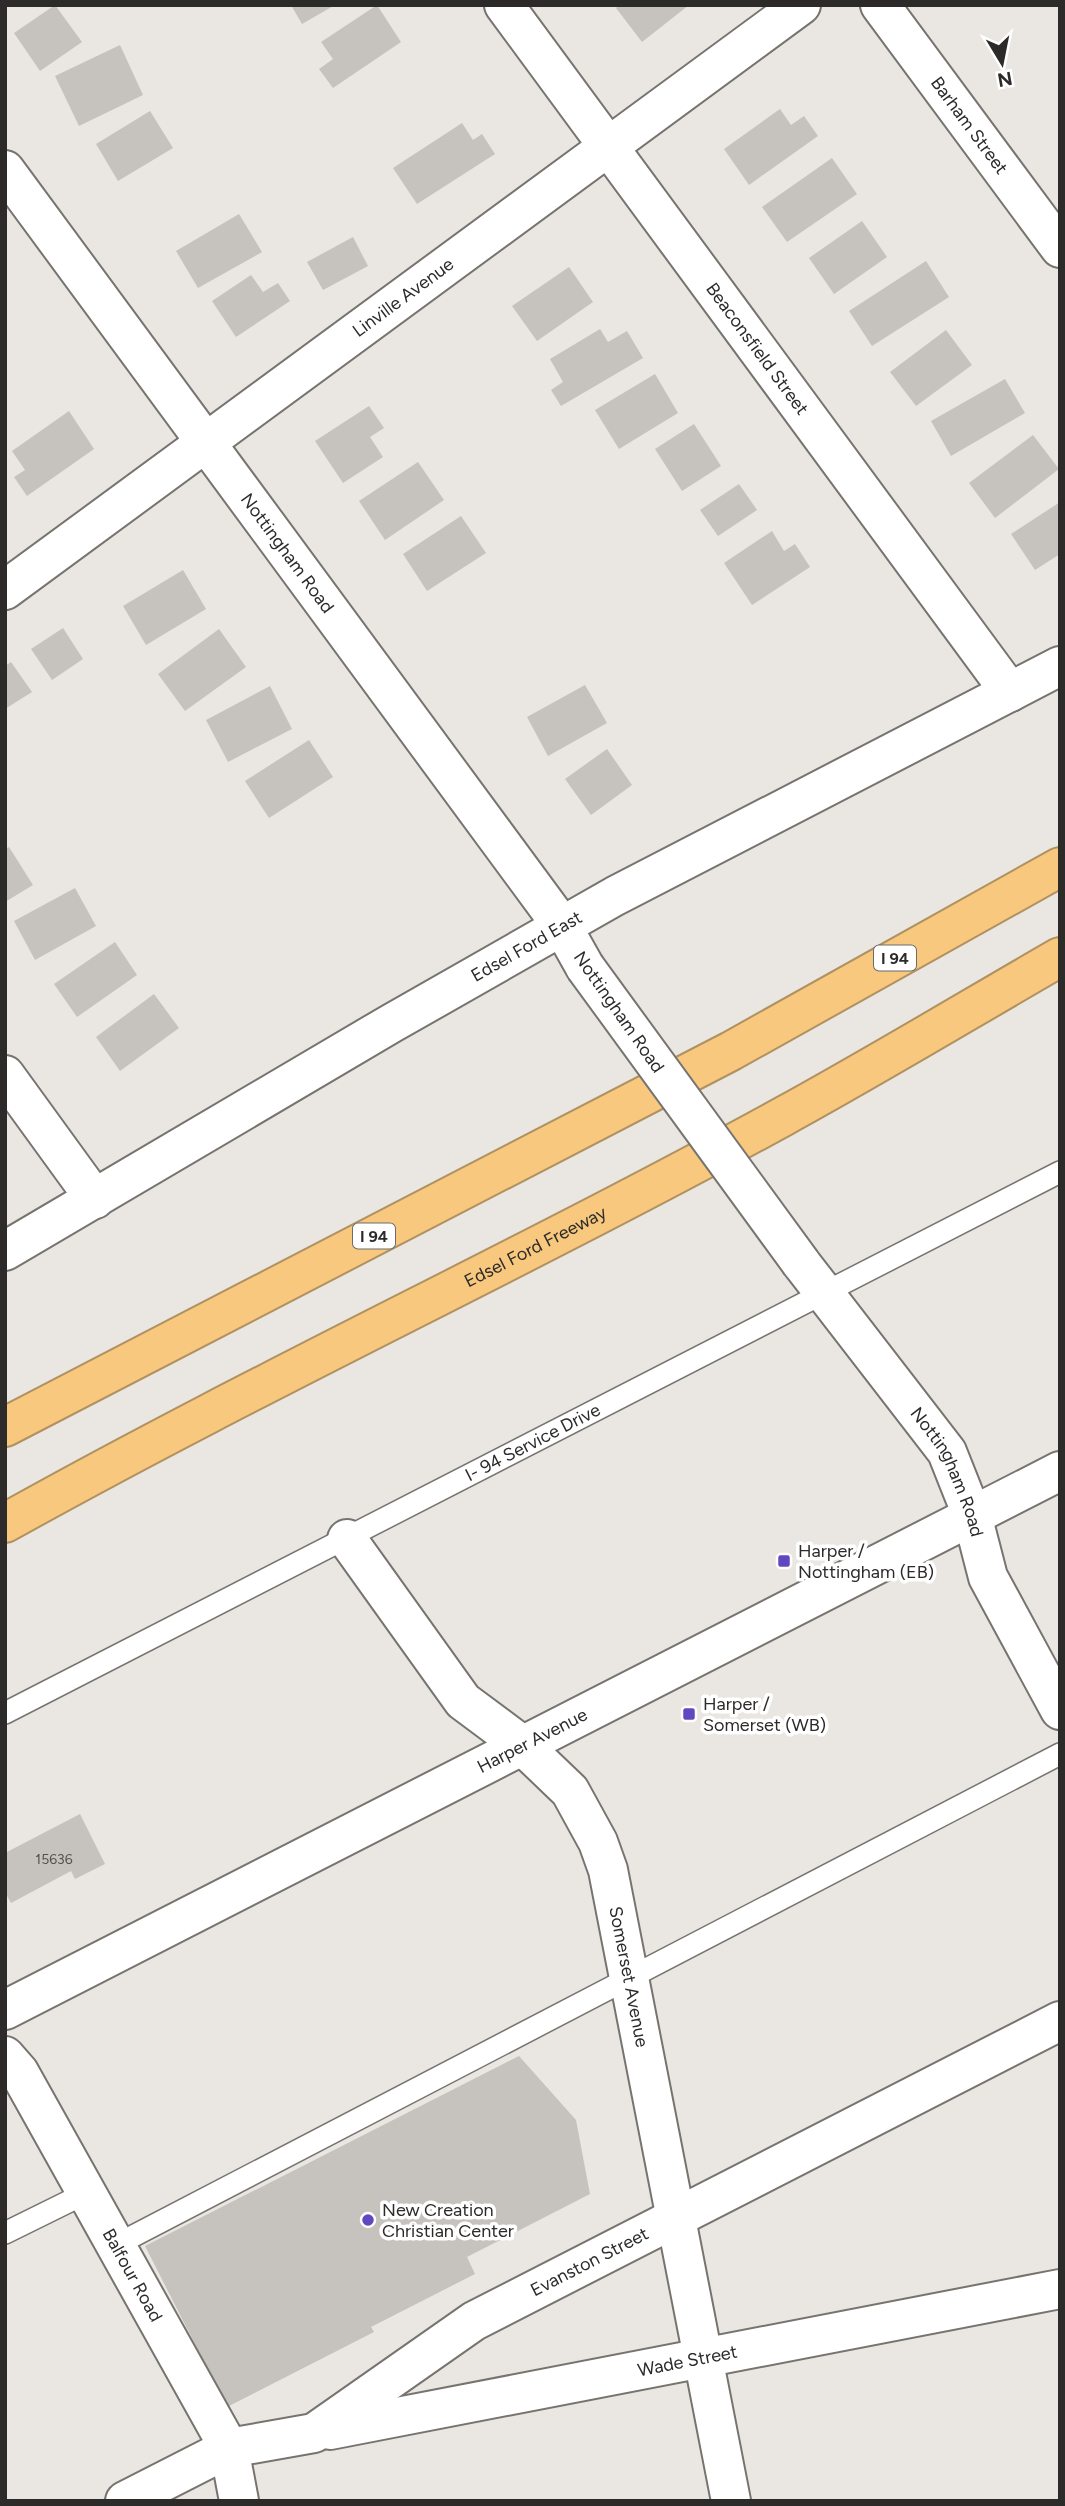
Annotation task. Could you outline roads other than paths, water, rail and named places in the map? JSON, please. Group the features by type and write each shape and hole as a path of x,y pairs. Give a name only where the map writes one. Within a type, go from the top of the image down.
{"highway":[{"name":"I 94","path":"5,1427 731,1051 1060,867"},
{"name":"Edsel Ford Freeway","path":"5,1523 120,1459 435,1299 784,1116 1060,957"}],"street":[{"name":"Beaconsfield Street","path":"504,5 1010,692"},
{"name":"Linville Avenue","path":"5,590 801,5"},
{"name":"Barham Street","path":"880,5 1060,248"},
{"name":"Nottingham Road","path":"5,170 562,926 585,967 801,1263 947,1452 972,1515 988,1577 1060,1710"},
{"name":"Edsel Ford East","path":"5,1251 615,896 1060,666"},
{"path":"5,1075 95,1199"},
{"name":"Harper Avenue","path":"5,2010 1060,1471"},
{"name":"Somerset Avenue","path":"347,1539 463,1701 522,1745 570,1791 598,1842 608,1870 731,2501"},
{"name":"Evanston Street","path":"125,2501 229,2448 314,2433 474,2321 1060,2021"},
{"name":"Balfour Road","path":"5,2056 19,2072 229,2448 239,2501"},
{"name":"Wade Street","path":"314,2433 1060,2289"}],"lane":[{"name":"I- 94 Service Drive","path":"5,1713 1060,1172"},
{"path":"116,2245 1060,1754"},
{"path":"5,2233 86,2193"}],"place":[{"name":"Harper / Nottingham (EB)","path":"784,1561"},
{"name":"Harper / Somerset (WB)","path":"689,1714"},
{"name":"New Creation Christian Center","path":"368,2220"}]}
